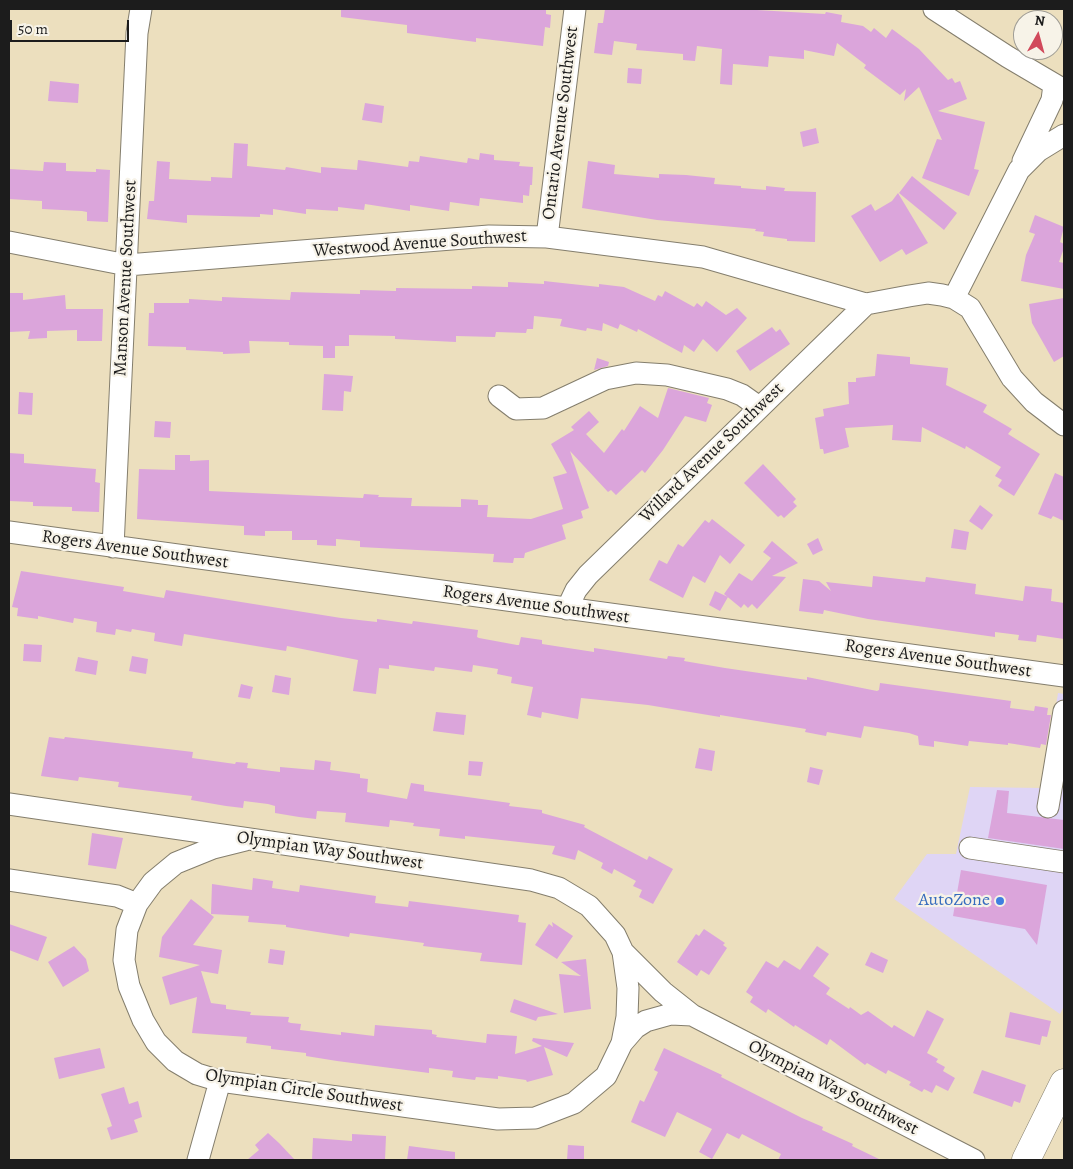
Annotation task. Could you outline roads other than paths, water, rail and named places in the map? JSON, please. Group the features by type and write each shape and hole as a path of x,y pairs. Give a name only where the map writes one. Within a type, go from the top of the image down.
{"main road":[{"path":"1026,1160 1064,1083"}],"street":[{"name":"Manson Avenue Southwest","path":"113,546 137,33 141,9"},
{"name":"Ontario Avenue Southwest","path":"547,237 575,9"},
{"path":"934,9 1059,87 954,298"},
{"path":"1019,170 1038,151 1064,135"},
{"name":"Westwood Avenue Southwest","path":"9,242 127,265 489,236 547,237 703,257 866,304 928,293 954,298 970,308 1012,378 1034,402 1064,425"},
{"name":"Willard Avenue Southwest","path":"567,609 576,590 588,575 866,304"},
{"path":"499,396 516,409 543,408 605,379 636,373 667,375 726,389 742,395 759,408"},
{"name":"Rogers Avenue Southwest","path":"9,532 1064,676"},
{"path":"1048,807 1064,711"},
{"name":"Olympian Way Southwest","path":"9,804 531,880 559,888 589,906 615,935 623,952 628,988"},
{"name":"Olympian Circle Southwest","path":"246,840 213,848 176,863 153,882 137,904 127,930 124,960 129,986 143,1020 156,1042 175,1061 197,1074 220,1082 498,1119 536,1118 574,1103 606,1076 622,1043 627,1017 628,988"},
{"path":"970,848 1064,862"},
{"path":"9,880 118,896 137,904"},
{"name":"Olympian Way Southwest","path":"623,952 663,992 692,1015 974,1160"},
{"name":"Olympian Way Southwest","path":"622,1043 635,1028 646,1021 671,1014 692,1015"},
{"path":"198,1160 220,1082"}],"place":[{"name":"AutoZone","path":"1000,901"}]}
